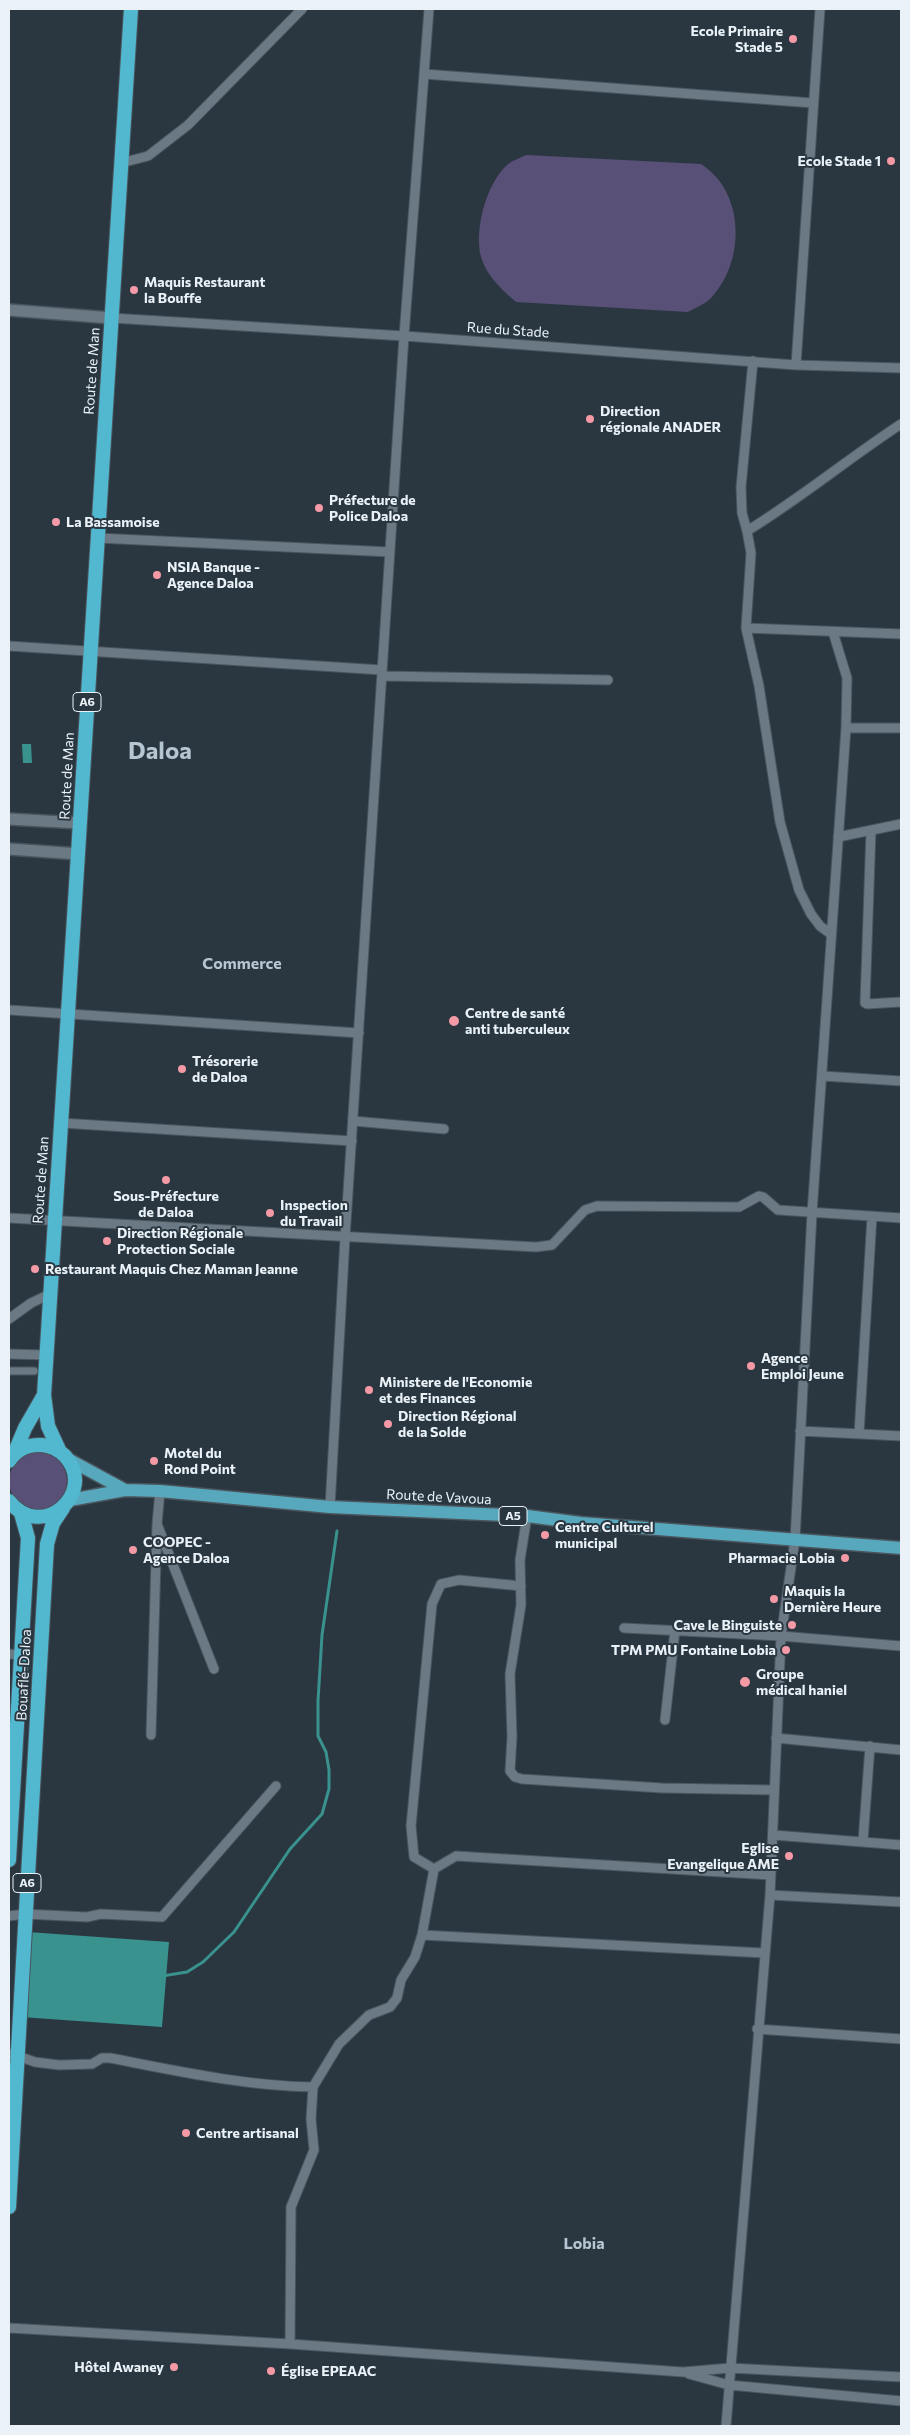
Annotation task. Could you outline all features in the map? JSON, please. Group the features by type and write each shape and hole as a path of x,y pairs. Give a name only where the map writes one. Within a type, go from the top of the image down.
{"highway":[{"name":"Route de Man","path":"44,1395 41,1355 50,1294 55,1222 131,9"},
{"name":"A6","path":"44,1395 48,1426 64,1456"},
{"name":"A6","path":"10,1459 24,1428 44,1395"},
{"path":"9,1501 21,1513 42,1517 66,1504 75,1480 64,1456 47,1446 33,1445 10,1459"},
{"name":"Bouaflé-Daloa","path":"9,2207 13,2053 32,1817 47,1544 53,1523 66,1504"},
{"name":"Bouaflé-Daloa","path":"9,1860 15,1654 28,1538 21,1513"}],"main road":[{"name":"A5","path":"64,1456 125,1490"},
{"name":"Route de Vavoua","path":"125,1490 160,1491 330,1507 527,1516 581,1523 901,1548"},
{"name":"A5","path":"66,1504 125,1490"}],"street":[{"path":"122,163 148,156 188,125 302,9"},
{"path":"330,1507 404,336 429,9"},
{"path":"796,365 820,9"},
{"path":"424,74 813,102"},
{"path":"9,310 112,318"},
{"name":"Rue du Stade","path":"112,318 404,336 796,365 901,368"},
{"path":"753,361 741,487 742,514 751,553 746,628 767,728 780,822 799,890 811,914 820,926 831,934"},
{"path":"747,530 788,506 842,463 901,424"},
{"path":"98,538 390,552"},
{"path":"746,628 901,634"},
{"path":"726,2426 757,2029 770,1895 781,1636 795,1540 812,1213 846,728 847,678 833,632"},
{"path":"9,646 91,649 124,655 382,673 608,680"},
{"path":"846,728 901,728"},
{"path":"9,819 80,823"},
{"path":"838,837 901,824"},
{"path":"871,830 865,1003 901,1002"},
{"path":"9,849 79,854"},
{"path":"9,1010 359,1033"},
{"path":"823,1076 901,1080"},
{"path":"353,1121 444,1128"},
{"path":"61,1123 352,1141"},
{"path":"9,1218 346,1238 544,1247 552,1245 585,1210 597,1206 739,1207 759,1196 763,1196 778,1210 901,1218"},
{"path":"859,1434 872,1216"},
{"path":"9,1319 31,1303 50,1294"},
{"path":"9,1354 41,1355"},
{"path":"9,1371 34,1371"},
{"path":"800,1431 901,1436"},
{"path":"151,1735 160,1491"},
{"path":"527,1516 520,1560 521,1605 510,1674 512,1737 510,1771 515,1777 662,1788 773,1790"},
{"path":"158,1524 214,1669"},
{"path":"434,1869 414,1857 411,1826 432,1604 442,1584 459,1580 521,1586"},
{"path":"624,1628 781,1636 901,1646"},
{"path":"665,1720 675,1630"},
{"path":"776,1738 901,1750"},
{"path":"863,1841 870,1746"},
{"path":"9,1916 25,1914 162,1917 276,1786"},
{"path":"773,1834 901,1844"},
{"path":"290,2344 291,2207 314,2150 311,2119 313,2087 339,2044 369,2015 390,2007 397,1998 401,1980 415,1956 422,1935 434,1869 456,1856 771,1875"},
{"path":"770,1895 901,1902"},
{"path":"422,1935 764,1953"},
{"path":"757,2029 901,2039"},
{"path":"13,2053 34,2062 60,2065 92,2064 102,2058 110,2058 230,2080 280,2086 313,2087"},
{"path":"9,2328 290,2344 683,2372 730,2368 901,2377"},
{"path":"683,2372 729,2385 901,2401"}],"shaded area":[{"path":"526,155 701,164 715,176 726,192 733,209 736,228 735,247 722,283 709,300 688,312 516,302 500,287 483,264 479,246 479,234 483,208 493,184 506,166"},
{"path":"22,744 31,744 32,763 23,763"},
{"path":"32,1452 44,1452 59,1460 67,1475 67,1487 59,1502 44,1510 32,1510 17,1502 9,1487 9,1475 17,1460"},
{"path":"28,1932 169,1942 162,2027 21,2017"}],"waterway":[{"path":"162,1976 187,1972 203,1962 234,1932 290,1849 322,1814 329,1789 329,1770 326,1752 318,1736 318,1701 322,1635 337,1531"}],"place":[{"name":"Ecole Primaire Stade 5","path":"793,39"},
{"name":"Ecole Stade 1","path":"891,161"},
{"name":"Maquis Restaurant la Bouffe","path":"134,290"},
{"name":"Direction régionale ANADER","path":"590,419"},
{"name":"Préfecture de Police Daloa","path":"319,508"},
{"name":"La Bassamoise","path":"56,522"},
{"name":"NSIA Banque - Agence Daloa","path":"157,575"},
{"name":"Centre de santé anti tuberculeux","path":"454,1021"},
{"name":"Trésorerie de Daloa","path":"182,1069"},
{"name":"Sous-Préfecture de Daloa","path":"166,1180"},
{"name":"Inspection du Travail","path":"270,1213"},
{"name":"Direction Régionale Protection Sociale","path":"107,1241"},
{"name":"Restaurant Maquis Chez Maman Jeanne","path":"35,1269"},
{"name":"Agence Emploi Jeune","path":"751,1366"},
{"name":"Ministere de l'Economie et des Finances","path":"369,1390"},
{"name":"Direction Régional de la Solde","path":"388,1424"},
{"name":"Motel du Rond Point","path":"154,1461"},
{"name":"Centre Culturel municipal","path":"545,1535"},
{"name":"COOPEC - Agence Daloa","path":"133,1550"},
{"name":"Pharmacie Lobia","path":"845,1558"},
{"name":"Maquis la Dernière Heure","path":"774,1599"},
{"name":"Cave le Binguiste","path":"792,1625"},
{"name":"TPM PMU Fontaine Lobia","path":"786,1650"},
{"name":"Groupe médical haniel","path":"745,1682"},
{"name":"Eglise Evangelique AME","path":"789,1856"},
{"name":"Centre artisanal","path":"186,2133"},
{"name":"Hôtel Awaney","path":"174,2367"},
{"name":"Église EPEAAC","path":"271,2371"}],"district":[{"name":"Daloa","path":"160,751"},
{"name":"Commerce","path":"242,964"},
{"name":"Lobia","path":"584,2244"}]}
